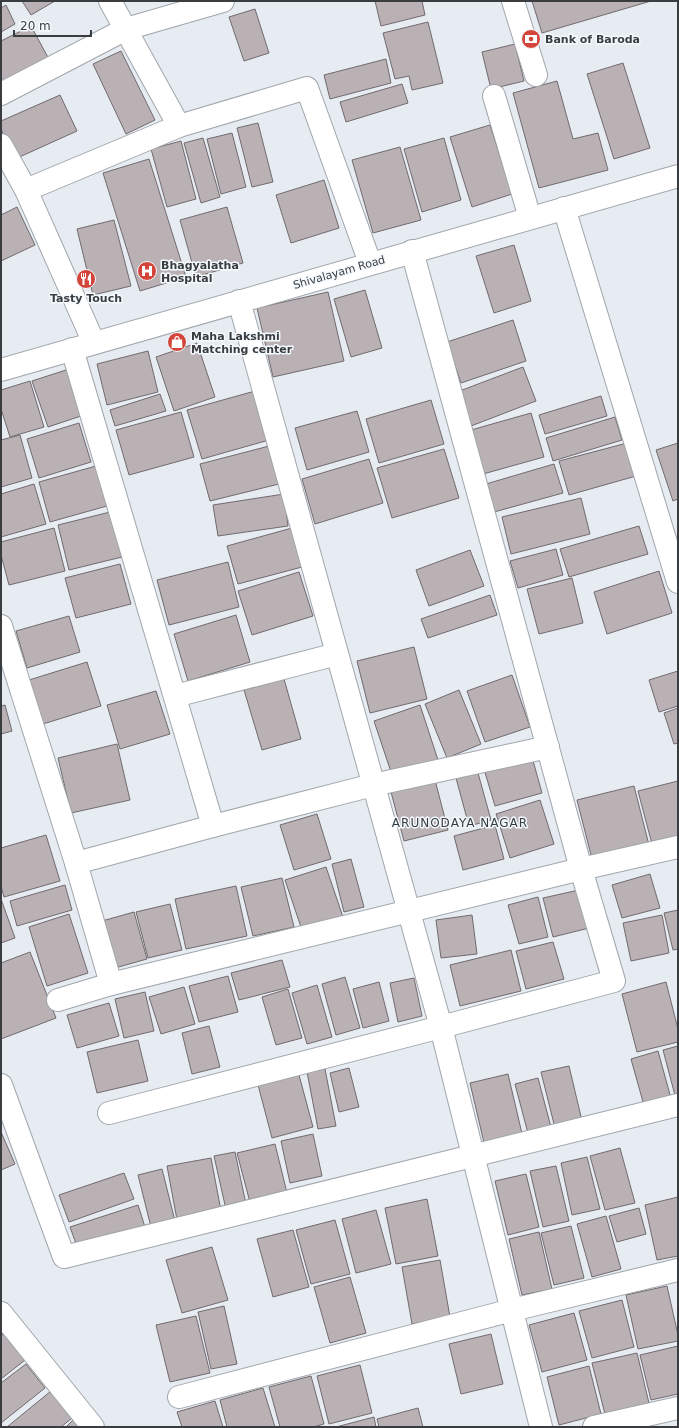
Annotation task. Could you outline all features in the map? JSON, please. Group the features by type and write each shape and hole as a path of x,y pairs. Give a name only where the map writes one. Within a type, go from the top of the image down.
{"street":[{"path":"110,1 179,126"},
{"path":"1,94 126,29 223,1"},
{"path":"513,1 536,75"},
{"path":"26,190 179,126 307,88 370,263"},
{"path":"494,96 530,218"},
{"path":"1,145 26,190 94,343"},
{"name":"Shivalayam Road","path":"1,370 370,263 678,176"},
{"path":"564,208 678,582"},
{"path":"109,1112 614,981 581,869 412,251"},
{"path":"240,301 441,1027 541,1427"},
{"path":"72,349 212,826"},
{"path":"1,626 76,863 111,984"},
{"path":"175,696 337,654"},
{"path":"76,863 212,826 373,785 548,747"},
{"path":"58,1000 111,984 581,869 678,847"},
{"path":"1,1085 64,1257 678,1105"},
{"path":"179,1397 512,1310 678,1270"},
{"path":"1,1313 93,1427"},
{"path":"594,1427 678,1408"}],"building":[{"path":"22,1 55,1 31,15"},
{"path":"375,1 422,1 425,15 381,26"},
{"path":"532,1 651,1 542,33"},
{"path":"6,5 15,24 1,32 1,8"},
{"path":"255,9 269,53 244,61 229,17"},
{"path":"428,22 443,83 412,90 409,76 395,79 383,33"},
{"path":"31,26 50,61 1,87 1,41"},
{"path":"515,44 524,81 491,89 482,52"},
{"path":"121,51 155,120 126,134 93,64"},
{"path":"386,59 391,83 330,99 324,75"},
{"path":"623,63 650,148 614,159 587,74"},
{"path":"557,81 573,139 598,133 608,170 539,188 513,93"},
{"path":"402,84 408,103 346,122 340,102"},
{"path":"60,95 77,131 15,159 1,129 1,121"},
{"path":"258,123 273,182 252,187 237,128"},
{"path":"490,125 512,194 472,207 450,137"},
{"path":"232,133 246,187 221,194 207,139"},
{"path":"203,138 220,197 201,203 184,143"},
{"path":"444,138 461,200 422,212 404,149"},
{"path":"181,141 196,199 167,207 151,149"},
{"path":"400,147 421,220 373,233 352,160"},
{"path":"149,159 186,277 140,291 103,173"},
{"path":"324,180 339,228 291,243 276,195"},
{"path":"17,207 35,245 1,261 1,215"},
{"path":"227,207 243,263 196,277 180,220"},
{"path":"114,220 131,286 93,295 77,229"},
{"path":"514,245 531,301 494,313 476,256"},
{"path":"365,290 382,348 351,357 334,299"},
{"path":"328,292 344,361 273,377 257,308"},
{"path":"513,320 526,361 461,383 447,342"},
{"path":"197,343 215,397 174,411 156,357"},
{"path":"148,351 158,392 107,405 97,364"},
{"path":"523,367 536,401 471,426 457,392"},
{"path":"69,369 84,415 48,427 32,381"},
{"path":"30,381 44,427 10,437 1,409 1,390"},
{"path":"255,391 269,440 202,459 187,410"},
{"path":"160,394 166,411 115,426 110,410"},
{"path":"601,396 607,416 545,434 539,415"},
{"path":"431,400 444,444 379,463 366,419"},
{"path":"357,411 369,452 307,470 295,428"},
{"path":"181,412 194,457 129,475 116,430"},
{"path":"531,413 544,457 483,474 471,430"},
{"path":"615,417 622,440 553,461 546,438"},
{"path":"79,423 91,462 39,478 27,439"},
{"path":"20,435 32,478 1,487 1,440"},
{"path":"627,443 636,476 569,495 559,461"},
{"path":"678,443 678,499 673,501 656,450"},
{"path":"273,445 283,483 210,501 200,464"},
{"path":"444,449 459,498 392,518 377,468"},
{"path":"369,459 383,503 315,524 302,479"},
{"path":"554,464 563,493 494,512 486,484"},
{"path":"96,466 107,506 50,522 39,482"},
{"path":"34,484 46,524 1,537 1,494"},
{"path":"284,494 288,526 218,536 213,505"},
{"path":"581,498 590,534 511,554 502,517"},
{"path":"110,512 122,557 69,570 58,525"},
{"path":"639,526 648,554 569,577 560,549"},
{"path":"54,528 65,571 9,585 1,555 1,542"},
{"path":"292,528 302,567 238,584 227,546"},
{"path":"556,549 563,575 518,588 510,561"},
{"path":"470,550 484,586 429,606 416,570"},
{"path":"228,562 239,607 169,625 157,580"},
{"path":"120,564 131,604 76,618 65,578"},
{"path":"659,571 672,613 607,634 594,592"},
{"path":"299,572 313,616 252,635 238,591"},
{"path":"572,578 583,623 539,634 527,589"},
{"path":"490,595 497,615 428,638 421,619"},
{"path":"236,615 250,662 188,681 174,634"},
{"path":"69,616 80,652 27,668 16,631"},
{"path":"414,647 427,699 370,713 357,661"},
{"path":"87,662 101,706 43,724 29,680"},
{"path":"678,671 678,706 659,712 649,680"},
{"path":"512,675 530,727 485,742 467,691"},
{"path":"284,679 301,739 262,750 244,690"},
{"path":"459,690 481,744 447,758 425,704"},
{"path":"156,691 170,734 120,749 107,705"},
{"path":"5,705 12,731 1,734 1,706"},
{"path":"420,705 438,760 392,775 374,721"},
{"path":"678,708 678,743 674,744 664,713"},
{"path":"117,744 130,800 71,813 58,758"},
{"path":"532,757 542,793 495,806 484,769"},
{"path":"478,773 491,820 469,826 456,778"},
{"path":"435,780 448,830 404,841 391,792"},
{"path":"678,781 678,838 652,844 638,791"},
{"path":"634,786 649,845 592,859 577,800"},
{"path":"540,800 554,844 510,858 496,814"},
{"path":"317,814 331,859 294,870 280,825"},
{"path":"495,825 504,859 463,870 454,836"},
{"path":"46,835 60,881 4,897 1,886 1,848"},
{"path":"351,859 364,907 344,912 332,864"},
{"path":"326,867 343,917 302,930 285,880"},
{"path":"650,874 660,908 622,918 612,885"},
{"path":"282,878 294,927 253,936 241,887"},
{"path":"65,885 72,910 17,926 10,901"},
{"path":"236,886 247,936 186,949 175,899"},
{"path":"579,890 589,928 553,937 543,898"},
{"path":"538,897 548,937 519,944 508,905"},
{"path":"1,899 15,938 1,943"},
{"path":"170,904 182,950 148,958 136,912"},
{"path":"678,910 678,949 673,950 664,913"},
{"path":"134,912 147,959 115,968 102,921"},
{"path":"69,914 88,973 47,986 29,927"},
{"path":"472,915 477,954 441,958 436,920"},
{"path":"662,915 669,953 631,961 623,923"},
{"path":"553,942 564,979 526,989 516,951"},
{"path":"511,950 521,991 460,1006 450,965"},
{"path":"30,952 56,1018 1,1039 1,963"},
{"path":"282,960 290,987 239,1000 231,973"},
{"path":"228,976 238,1012 199,1022 189,986"},
{"path":"345,977 360,1028 336,1035 322,984"},
{"path":"414,978 422,1016 398,1022 390,983"},
{"path":"379,982 389,1021 363,1028 353,989"},
{"path":"666,982 678,1029 678,1042 637,1052 622,994"},
{"path":"317,985 332,1037 307,1044 292,993"},
{"path":"184,987 195,1024 161,1034 149,997"},
{"path":"288,989 302,1038 276,1045 262,997"},
{"path":"145,992 154,1031 124,1038 115,999"},
{"path":"109,1003 119,1036 77,1048 67,1015"},
{"path":"209,1026 220,1067 192,1074 182,1033"},
{"path":"138,1040 148,1081 97,1093 87,1052"},
{"path":"678,1046 678,1103 677,1103 663,1050"},
{"path":"658,1051 672,1102 645,1109 631,1059"},
{"path":"569,1066 583,1125 556,1132 541,1072"},
{"path":"349,1068 359,1107 339,1112 330,1073"},
{"path":"325,1069 336,1126 318,1129 307,1072"},
{"path":"508,1074 523,1138 485,1147 470,1083"},
{"path":"299,1075 313,1127 272,1138 258,1085"},
{"path":"538,1078 552,1131 529,1137 515,1084"},
{"path":"1,1132 15,1164 1,1170"},
{"path":"313,1134 322,1176 290,1183 281,1141"},
{"path":"275,1144 289,1201 252,1210 237,1153"},
{"path":"620,1148 635,1203 605,1210 590,1156"},
{"path":"235,1152 247,1209 227,1214 214,1156"},
{"path":"587,1157 600,1209 572,1215 561,1163"},
{"path":"211,1158 222,1216 178,1225 167,1166"},
{"path":"556,1166 569,1221 543,1227 530,1171"},
{"path":"162,1169 175,1221 151,1227 138,1175"},
{"path":"124,1173 134,1199 69,1222 59,1195"},
{"path":"526,1174 539,1227 508,1235 495,1181"},
{"path":"678,1197 678,1256 657,1260 645,1205"},
{"path":"427,1199 438,1256 396,1264 385,1208"},
{"path":"138,1205 145,1227 78,1249 70,1227"},
{"path":"639,1208 646,1234 617,1242 609,1216"},
{"path":"376,1210 391,1264 356,1273 342,1219"},
{"path":"606,1216 621,1269 592,1277 577,1224"},
{"path":"335,1220 350,1274 311,1284 296,1230"},
{"path":"571,1226 584,1278 554,1285 541,1233"},
{"path":"293,1230 309,1287 273,1297 257,1239"},
{"path":"539,1232 552,1289 522,1295 509,1239"},
{"path":"212,1247 228,1300 182,1313 166,1260"},
{"path":"440,1260 450,1317 412,1324 402,1267"},
{"path":"350,1277 366,1333 330,1343 314,1287"},
{"path":"667,1286 678,1341 638,1349 626,1295"},
{"path":"622,1300 634,1347 592,1358 579,1311"},
{"path":"224,1306 237,1364 211,1369 198,1312"},
{"path":"574,1313 587,1360 542,1372 529,1325"},
{"path":"196,1316 210,1373 170,1382 156,1325"},
{"path":"4,1333 25,1360 1,1379 1,1336"},
{"path":"491,1334 503,1384 461,1394 449,1344"},
{"path":"678,1346 678,1394 651,1400 640,1355"},
{"path":"637,1353 649,1403 605,1414 592,1363"},
{"path":"26,1364 45,1388 1,1423 1,1383"},
{"path":"360,1365 372,1413 329,1424 317,1376"},
{"path":"589,1366 601,1414 559,1425 547,1377"},
{"path":"311,1376 324,1424 313,1427 280,1427 269,1387"},
{"path":"263,1388 275,1427 227,1427 220,1400"},
{"path":"51,1391 72,1418 61,1427 7,1427"},
{"path":"215,1401 223,1427 182,1427 177,1412"},
{"path":"418,1408 423,1427 379,1427 377,1419"},
{"path":"374,1417 376,1427 336,1427"},
{"path":"73,1420 80,1427 66,1427"}],"place":[{"name":"Bank of Baroda","path":"531,39"},
{"name":"Bhagyalatha Hospital","path":"147,271"},
{"name":"Tasty Touch","path":"86,279"},
{"name":"Maha Lakshmi Matching center","path":"177,342"}],"district":[{"name":"ARUNODAYA NAGAR","path":"460,823"}]}
